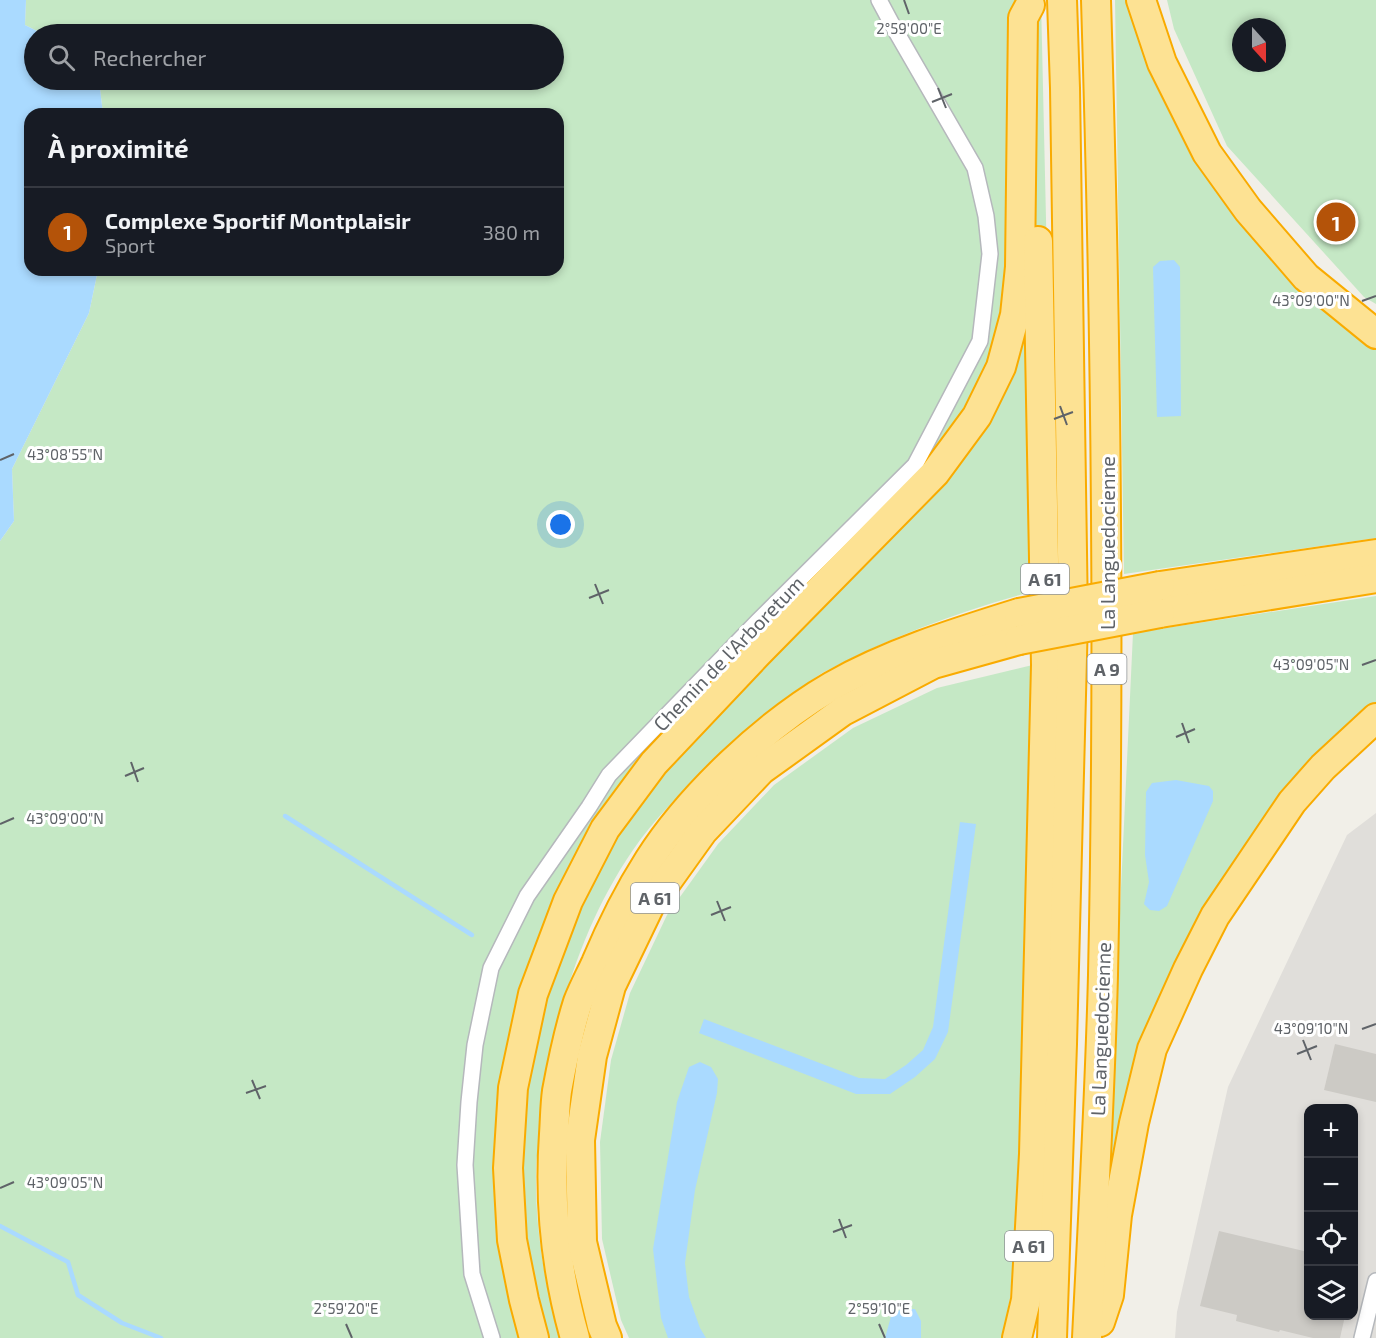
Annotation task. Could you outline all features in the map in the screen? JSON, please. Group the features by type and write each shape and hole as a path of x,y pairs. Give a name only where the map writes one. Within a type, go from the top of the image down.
{"highway":[{"name":"La Languedocienne","path":"1052,1338 1073,618 1062,0"},
{"name":"La Languedocienne","path":"1087,1338 1103,979 1107,672 1106,429 1096,0"},
{"path":"1141,0 1162,63 1207,153 1248,210 1306,277 1376,334"},
{"path":"534,1338 512,1240 508,1168 513,1088 533,994 568,901 605,829 654,763 757,654 935,473 977,416 1001,367 1015,315 1020,267 1023,18 1030,2"},
{"name":"A 61","path":"1017,1338 1026,1300 1035,1134 1046,665 1041,337 1030,2"},
{"name":"A 61","path":"575,1338 563,1293 554,1238 552,1172 557,1093 578,1003 614,922 649,860 694,802 742,754 786,718 831,687 883,660 952,634 1019,627 1376,554"},
{"name":"A 61","path":"1160,600 1376,578"},
{"name":"A 61","path":"607,1338 602,1326 582,1242 580,1140 592,1056 612,986 650,905 703,831 761,770 843,711 933,664 1019,627"},
{"path":"1095,1338 1108,1295 1117,1215 1152,1049 1188,969 1215,916 1292,802 1323,767 1376,718"}],"street":[{"name":"Chemin de l'Arboretum","path":"492,1338 472,1274 465,1165 475,1045 491,968 527,896 609,775 758,621 915,465 980,341 990,254 986,216 975,168 879,0"},
{"path":"1362,1338 1376,1281"}],"shaded area":[{"path":"1376,813 1376,1338 1175,1338 1177,1312 1228,1087 1347,835"}],"green space":[{"path":"26,0 1041,0 1051,437 1050,587 935,622 880,645 819,675 762,717 729,746 669,806 633,850 597,913 582,947 559,1018 545,1091 536,1166 537,1214 545,1277 559,1338 0,1338 0,541 14,521 12,469 89,313 97,276 564,276 564,108 102,108 100,90 564,90 564,24 25,24"},
{"path":"1115,0 1132,0 1200,158 1376,345 1376,538 1124,574"},
{"path":"1167,0 1376,0 1376,304 1364,297 1227,146 1174,29"},
{"path":"1376,596 1376,703 1337,734 1282,794 1203,910 1140,1045 1107,1185 1133,633"},
{"path":"1045,662 1026,1109 1010,1298 1002,1338 629,1338 621,1320 602,1239 600,1142 611,1060 630,993 667,915 718,844 774,785 853,728 937,688"}],"water":[{"path":"0,0 26,0 24,90 100,90 102,108 24,108 24,276 97,276 89,313 12,469 14,521 0,541"},
{"path":"1174,260 1180,267 1181,416 1157,417 1153,267 1160,261"},
{"path":"1176,780 1209,786 1213,791 1213,801 1167,906 1159,911 1150,910 1144,904 1149,882 1145,855 1146,792 1152,783"},
{"path":"960,822 976,824 948,1032 935,1059 915,1077 890,1094 856,1094 699,1033 704,1019 859,1078 885,1079 906,1065 923,1050 933,1027"},
{"path":"700,1062 711,1067 718,1079 717,1093 695,1190 685,1263 689,1297 706,1338 668,1338 661,1318 653,1249 677,1102 689,1067"},
{"path":"903,1309 915,1309 921,1321 921,1338 885,1338 892,1313"}],"building":[{"path":"1335,1044 1376,1054 1376,1102 1324,1090"},
{"path":"1219,1231 1304,1251 1304,1320 1344,1320 1340,1338 1313,1338 1236,1321 1237,1315 1200,1306"}],"waterway":[{"path":"285,816 472,935"},
{"path":"0,1226 68,1262 78,1295 122,1323 161,1338"}],"place":[{"name":"Complexe Sportif Montplaisir","path":"1336,222"}]}
